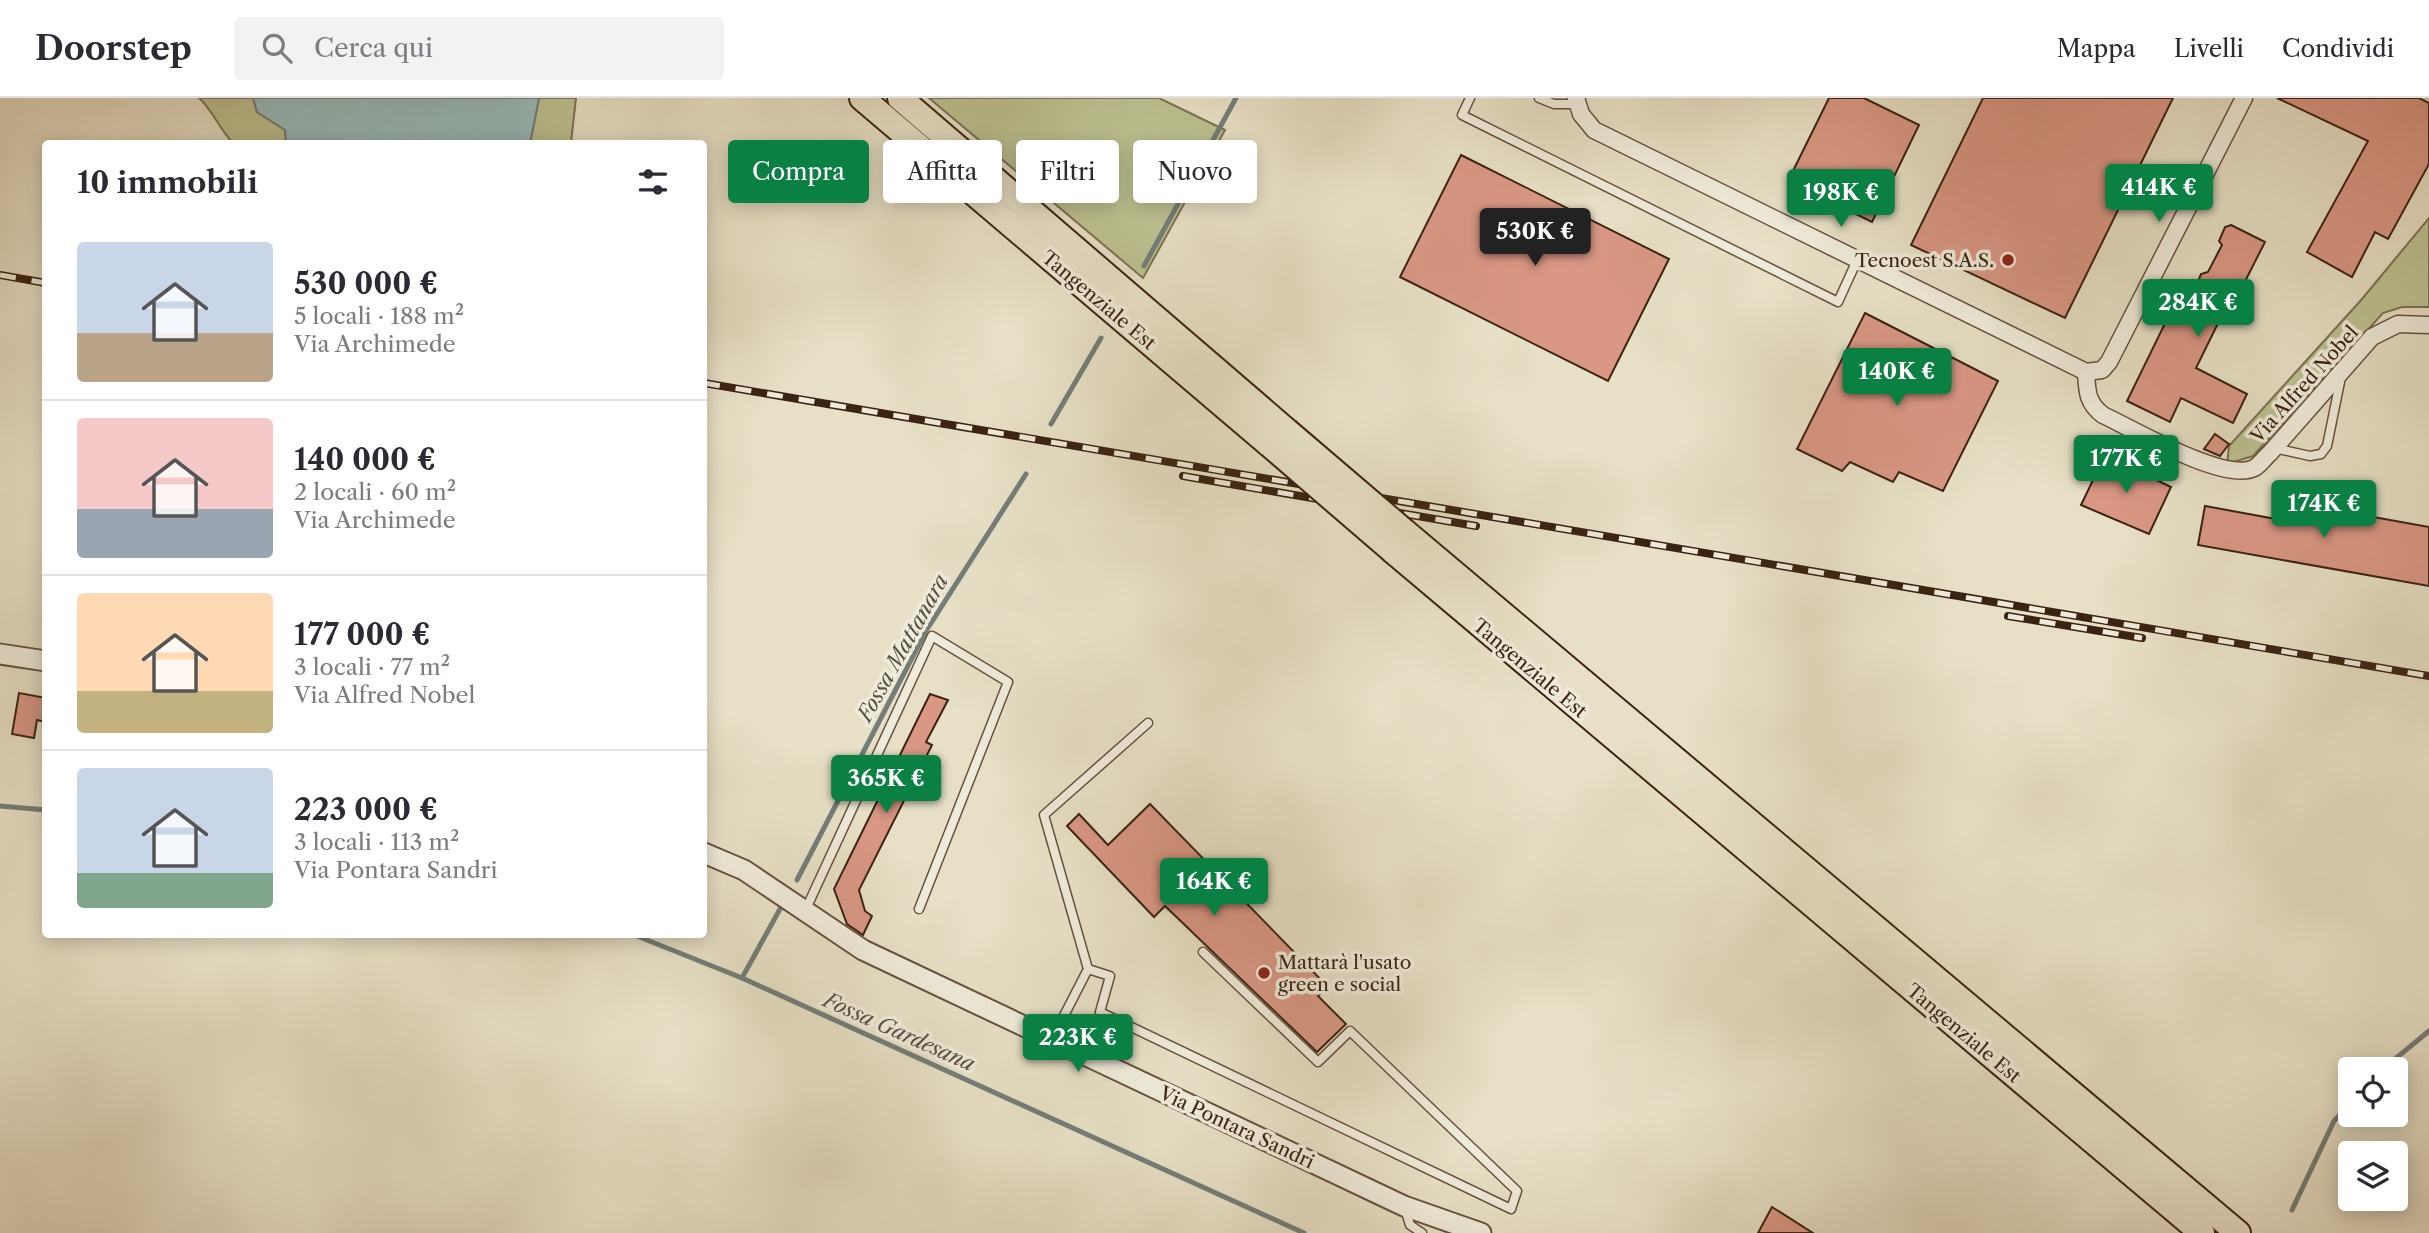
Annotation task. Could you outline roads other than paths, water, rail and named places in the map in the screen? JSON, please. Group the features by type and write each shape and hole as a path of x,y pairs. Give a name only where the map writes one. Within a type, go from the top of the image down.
{"highway":[{"name":"Tangenziale Est","path":"862,98 1278,438"},
{"name":"Tangenziale Est","path":"900,98 1278,438 2202,1233"},
{"name":"Tangenziale Est","path":"1398,541 2238,1233"}],"street":[{"path":"1576,101 1594,130 2086,372 2102,370 2109,362 2244,98"},
{"name":"Via Alfred Nobel","path":"2086,372 2088,396 2093,407 2103,415 2215,468 2227,471 2254,468 2372,337 2398,324 2429,325"},
{"path":"0,654 42,660"},
{"name":"Via Pontara Sandri","path":"707,854 744,870 863,950 1404,1206 1481,1233"}],"lane":[{"path":"1470,98 1462,115 1838,302 1858,258"},
{"path":"1539,98 1554,104 1576,101"},
{"path":"2274,448 2310,456 2321,454 2327,446 2343,370"},
{"path":"805,911 932,636 1008,682 919,909"},
{"path":"1052,1039 1088,968 1044,815 1148,723"},
{"path":"1088,968 1110,975 1100,1012 1511,1209 1517,1191 1350,1031 1318,1062 1203,952"},
{"path":"1404,1206 1410,1225 1422,1233"}],"water":[{"path":"253,98 539,98 531,140 286,140 285,130 257,112"}],"waterway":[{"name":"Fossa Mattanara","path":"1144,266 1236,98"},
{"name":"Fossa Mattanara","path":"1051,424 1101,338"},
{"name":"Fossa Mattanara","path":"797,880 926,631 1026,474"},
{"name":"Fossa Gardesana","path":"0,806 42,810"},
{"name":"Fossa Mattanara","path":"742,978 780,909"},
{"name":"Fossa Gardesana","path":"642,938 742,978 1304,1233"},
{"path":"2398,1057 2429,1031"},
{"path":"2292,1210 2338,1117"}],"railway":[{"path":"0,275 42,282"},
{"path":"707,384 2429,676"},
{"path":"1183,476 1476,526"},
{"path":"2008,616 2142,638"}],"place":[{"name":"Tecnoest S.A.S.","path":"2008,260"},
{"name":"Mattarà l'usato green e social","path":"1264,973"}]}
